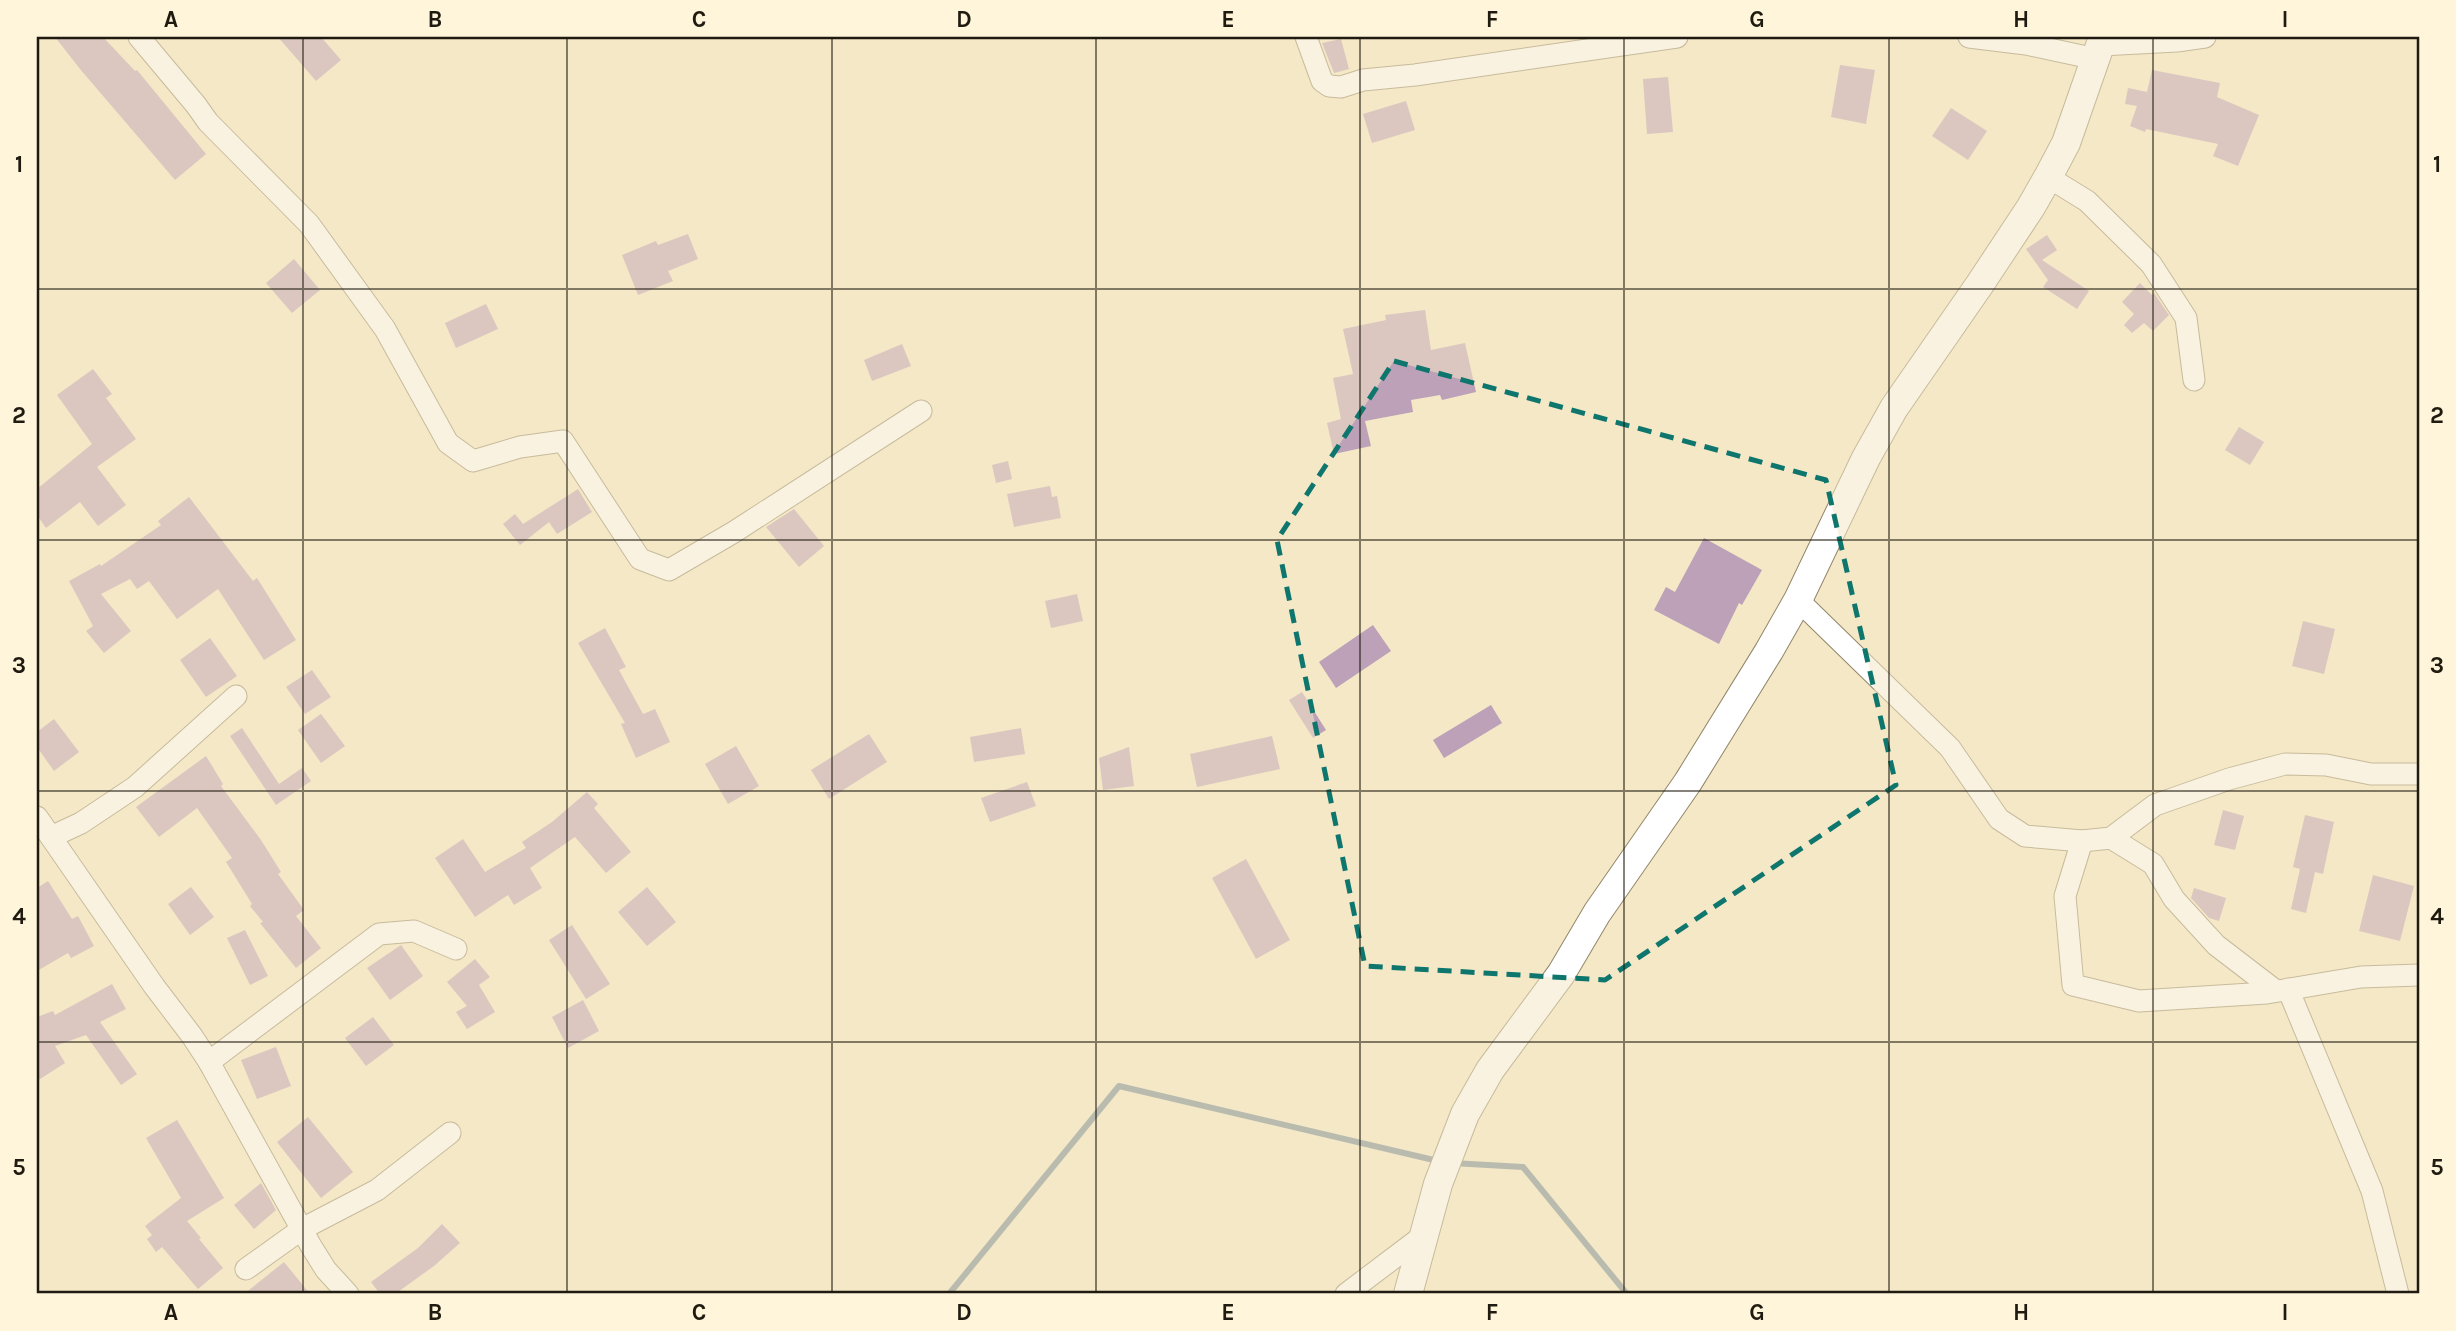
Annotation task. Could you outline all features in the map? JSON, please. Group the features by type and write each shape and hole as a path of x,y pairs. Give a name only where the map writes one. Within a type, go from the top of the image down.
{"street":[{"path":"139,37 208,122 309,223 385,329 448,443 472,461 520,447 563,441 640,558 669,570 734,532 921,411"},
{"path":"1306,37 1322,81 1329,86 1341,87 1363,79 1415,75 1677,37"},
{"path":"1969,37 2026,44 2100,47 2205,37"},
{"path":"1408,1294 1438,1184 1465,1114 1490,1070 1561,974 1597,913 1688,782 1798,600 1866,458 1894,408 1980,284 2048,177 2066,143 2100,47"},
{"path":"2048,177 2087,201 2151,264 2186,318 2194,380"},
{"path":"1798,600 1950,748 1999,819 2025,836 2082,841 2111,838 2155,805 2229,779 2285,764 2326,765 2371,774 2419,774"},
{"path":"51,837 81,823 135,787 236,696"},
{"path":"37,817 209,1062 326,1270 348,1294"},
{"path":"2111,838 2153,863 2174,899 2216,946 2282,990 2372,1191 2398,1294"},
{"path":"2082,841 2065,896 2073,985 2139,1001 2282,990 2361,977 2419,975"},
{"path":"209,1062 379,934 414,931 456,949"},
{"path":"246,1269 302,1229 377,1190 450,1133"},
{"path":"1346,1294 1423,1235"}],"highlighted area":[{"path":"1394,361 1826,480 1896,785 1605,980 1365,966 1277,540"}],"building":[{"path":"55,37 103,37 135,71 137,70 206,154 175,180"},
{"path":"278,37 321,37 341,60 316,81"},
{"path":"1341,39 1349,69 1334,73 1322,43"},
{"path":"1840,65 1875,70 1866,124 1831,117"},
{"path":"2152,70 2220,83 2217,97 2259,115 2238,166 2213,156 2218,144 2146,129 2145,132 2130,126 2137,106 2125,104 2128,88 2147,92"},
{"path":"1668,77 1673,132 1647,134 1643,79"},
{"path":"1406,101 1415,130 1372,143 1363,114"},
{"path":"1951,108 1987,131 1968,160 1932,136"},
{"path":"688,234 698,259 668,271 673,281 638,295 622,255 656,241 658,245"},
{"path":"2047,235 2057,250 2042,260 2089,291 2077,309 2043,287 2048,280 2026,249"},
{"path":"294,259 320,290 292,313 266,283"},
{"path":"2140,283 2152,295 2154,293 2169,315 2153,331 2144,323 2132,333 2124,325 2134,314 2122,302"},
{"path":"486,304 498,329 456,348 445,323"},
{"path":"1425,310 1431,350 1465,343 1476,392 1442,400 1440,395 1411,400 1413,412 1365,421 1371,446 1334,454 1327,423 1341,419 1333,378 1353,374 1343,329 1386,320 1385,315"},
{"path":"902,344 911,366 872,381 864,360"},
{"path":"93,369 112,394 106,398 136,439 97,467 126,505 98,526 80,502 46,528 37,515 37,489 92,444 57,395"},
{"path":"2239,427 2264,442 2250,465 2225,450"},
{"path":"1008,461 1012,479 996,483 992,465"},
{"path":"1050,486 1052,497 1057,496 1061,518 1014,527 1007,494"},
{"path":"578,489 592,512 557,534 549,522 520,545 503,524 515,514 523,524"},
{"path":"189,497 253,581 257,578 296,640 264,660 218,589 177,619 149,581 137,589 130,579 101,594 131,631 104,653 86,631 93,626 69,581 100,564 101,566 161,525 158,521"},
{"path":"794,509 824,546 799,567 766,527"},
{"path":"1704,538 1762,570 1742,605 1739,603 1719,644 1654,610 1666,587 1675,592"},
{"path":"1077,594 1083,621 1051,628 1045,601"},
{"path":"2303,621 2335,629 2324,674 2292,666"},
{"path":"1373,625 1391,651 1336,688 1319,662"},
{"path":"605,628 626,667 619,670 643,714 655,709 670,742 636,758 621,724 625,723 578,643"},
{"path":"210,638 237,676 206,697 180,660"},
{"path":"312,670 331,697 305,714 286,687"},
{"path":"1302,692 1326,730 1313,738 1289,700"},
{"path":"1491,705 1502,723 1444,758 1433,740"},
{"path":"321,714 345,746 321,763 298,730"},
{"path":"54,719 79,752 54,771 37,747 37,732"},
{"path":"242,728 279,784 302,768 311,781 276,805 230,736"},
{"path":"1021,728 1025,754 974,762 970,737"},
{"path":"869,734 887,762 829,799 811,770"},
{"path":"1272,736 1280,769 1197,787 1190,754"},
{"path":"736,746 759,786 728,804 705,764"},
{"path":"1129,747 1134,786 1103,790 1099,758"},
{"path":"206,756 223,784 221,786 261,840 281,872 278,874 304,910 296,916 321,948 296,968 260,923 263,922 250,906 252,904 226,862 232,858 197,808 159,837 136,807"},
{"path":"1027,782 1036,806 990,822 981,798"},
{"path":"587,792 598,804 594,808 631,852 606,873 575,837 530,868 542,888 514,905 508,895 475,917 435,858 463,839 485,872 526,848 522,842 552,822"},
{"path":"2223,810 2244,816 2235,850 2214,845"},
{"path":"2305,815 2334,822 2323,874 2315,872 2306,913 2291,909 2300,869 2293,867"},
{"path":"1246,859 1290,940 1256,959 1212,878"},
{"path":"2373,875 2414,886 2400,941 2359,931"},
{"path":"48,881 72,919 78,916 94,946 71,958 68,953 37,971 37,888"},
{"path":"191,887 214,917 190,935 168,904"},
{"path":"647,887 676,922 647,946 618,912"},
{"path":"2194,888 2226,898 2219,921 2209,918 2191,898"},
{"path":"572,925 610,984 586,999 549,940"},
{"path":"245,930 268,976 250,985 227,938"},
{"path":"401,945 423,976 390,1000 367,968"},
{"path":"475,959 490,977 479,985 495,1012 467,1029 456,1012 467,1006 447,982"},
{"path":"112,984 126,1009 100,1022 137,1074 121,1085 86,1035 55,1046 65,1063 37,1081 37,1017 53,1011 55,1015"},
{"path":"583,1000 599,1031 568,1048 552,1017"},
{"path":"373,1017 394,1045 366,1066 345,1038"},
{"path":"276,1047 291,1086 257,1099 241,1060"},
{"path":"308,1117 353,1172 321,1198 277,1142"},
{"path":"177,1120 224,1198 187,1221 223,1268 198,1289 162,1247 156,1252 147,1239 152,1235 145,1226 181,1198 146,1138"},
{"path":"261,1183 276,1210 254,1229 234,1205"},
{"path":"442,1224 460,1243 395,1294 380,1294 371,1282 418,1248"},
{"path":"284,1262 310,1294 244,1294"}],"waterway":[{"path":"949,1294 1119,1086 1438,1161"},
{"path":"1452,1163 1523,1167 1627,1294"}]}
